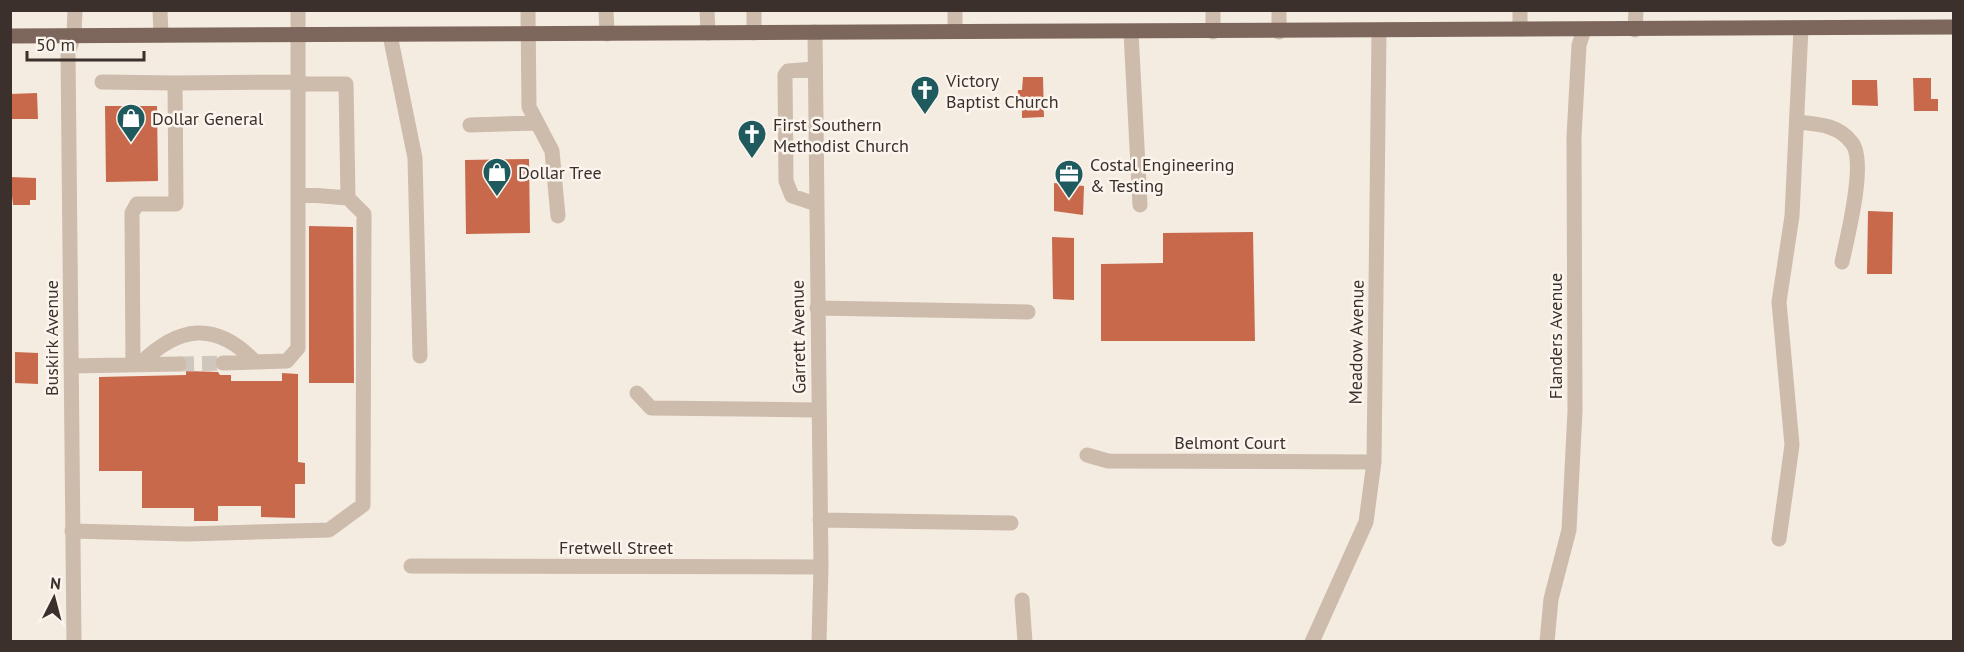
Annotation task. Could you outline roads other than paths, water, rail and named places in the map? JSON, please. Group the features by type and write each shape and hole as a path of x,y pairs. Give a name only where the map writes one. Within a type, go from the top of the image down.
{"main road":[{"path":"10,36 1379,32 1953,27"}],"street":[{"name":"Buskirk Avenue","path":"74,642 68,53 74,35 75,10"},
{"path":"160,10 161,35"},
{"path":"223,363 287,362 298,348 298,10"},
{"path":"528,10 529,107 552,152 558,216"},
{"path":"606,10 607,34"},
{"path":"707,10 708,33"},
{"path":"754,10 754,33"},
{"path":"955,10 955,32"},
{"path":"1213,10 1214,32"},
{"path":"1279,10 1279,32"},
{"path":"1520,10 1520,29"},
{"path":"1635,30 1636,10"},
{"path":"1779,539 1791,445 1779,302 1792,216 1801,28"},
{"name":"Flanders Avenue","path":"1547,642 1551,599 1569,530 1575,411 1574,137 1579,45 1584,30"},
{"name":"Garrett Avenue","path":"814,32 821,567 819,642"},
{"path":"1131,32 1140,205"},
{"name":"Meadow Avenue","path":"1312,642 1366,522 1374,462 1379,32"},
{"path":"390,35 415,158 420,356"},
{"path":"815,69 788,71 785,75 786,181 792,196 816,204"},
{"path":"102,82 346,84 348,198"},
{"path":"136,365 132,213 137,204 176,204 175,83"},
{"path":"1798,122 1826,125 1844,134 1854,144 1857,157 1855,196 1842,262"},
{"path":"470,125 537,123"},
{"path":"72,531 187,534 329,530 363,505 364,214 348,198 298,195"},
{"path":"817,308 1028,312"},
{"path":"136,365 155,349 176,336 198,332 215,334 240,346 255,362"},
{"path":"70,366 179,364"},
{"path":"637,393 651,408 818,410"},
{"name":"Belmont Court","path":"1087,455 1108,460 1374,462"},
{"path":"820,520 1011,523"},
{"name":"Fretwell Street","path":"411,566 821,567"},
{"path":"1022,600 1025,642"}],"tunnel":[{"path":"179,364 223,363"}],"place":[{"name":"Victory Baptist Church","path":"925,116"},
{"name":"Dollar General","path":"131,144"},
{"name":"First Southern Methodist Church","path":"752,160"},
{"name":"Dollar Tree","path":"497,198"},
{"name":"Costal Engineering & Testing","path":"1069,200"}]}
